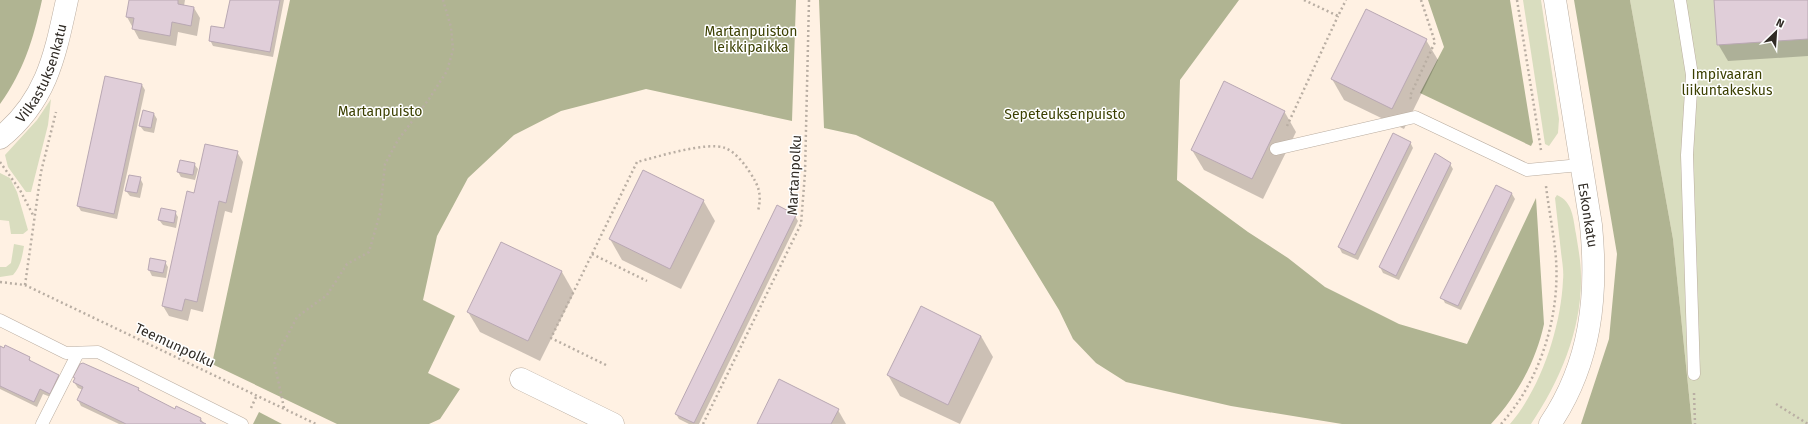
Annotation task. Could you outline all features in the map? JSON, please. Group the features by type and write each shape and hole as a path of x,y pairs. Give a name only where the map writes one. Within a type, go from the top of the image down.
{"street":[{"name":"Vilkastuksenkatu","path":"0,138 29,107 45,82 57,45 67,0"},
{"name":"Eskonkatu","path":"1550,424 1566,396 1578,370 1590,322 1594,290 1594,260 1591,225 1580,165 1555,0"},
{"path":"521,379 613,424"}],"lane":[{"path":"1680,0 1692,75 1687,155 1694,374"},
{"path":"1276,149 1415,117 1527,170 1580,165"},
{"path":"0,320 66,353 98,352 242,424"},
{"path":"42,424 78,353"}],"path":[{"path":"284,408 274,361 297,317 327,295 347,264 368,252 380,213 385,164 398,140 429,99 447,71 453,50 451,26 443,0"},
{"name":"Martanpolku","path":"703,424 801,224 805,173 809,0"},
{"path":"1304,0 1338,16"},
{"path":"1276,149 1346,0"},
{"path":"1415,117 1410,96 1435,42 1421,0"},
{"path":"1501,424 1514,410 1530,384 1546,344 1556,280 1556,260 1544,169 1517,0"},
{"path":"25,285 41,172 58,107"},
{"path":"606,365 551,338 637,162 708,146 725,148 740,159 756,182 761,198 758,211"},
{"path":"0,161 20,190 34,216"},
{"path":"592,254 647,281"},
{"name":"Teemunpolku","path":"0,282 25,285 316,424"},
{"path":"1694,374 1694,424"},
{"path":"1776,404 1808,424"}],"green space":[{"path":"0,0 42,0 27,54 15,79 0,104"},
{"name":"Martanpuisto","path":"290,0 796,0 792,121 646,89 561,111 514,135 468,178 437,236 423,300 455,316 428,373 460,389 440,419 429,424 337,424 212,364"},
{"name":"Sepeteuksenpuisto","path":"819,0 1239,0 1180,80 1177,180 1248,232 1288,258 1325,287 1399,324 1467,344 1536,198 1544,324 1531,365 1509,402 1491,424 1342,424 1231,406 1126,382 1096,363 1073,339 1059,310 993,202 856,135 824,128"},
{"path":"1428,0 1510,0 1533,142 1531,146 1420,93 1444,47"},
{"path":"1523,0 1541,0 1559,119 1558,133 1549,146 1545,144"},
{"path":"1574,0 1630,0 1673,239 1692,424 1581,424 1609,339 1617,254"},
{"name":"Impivaaran liikuntakeskus","path":"1630,0 1808,0 1808,424 1692,424 1673,239"},
{"path":"51,99 48,125 31,192 26,192 8,167 5,155 37,120"},
{"path":"0,173 10,178 17,192 28,230 23,234 11,234 9,221 0,220"},
{"path":"1557,195 1569,206 1574,222 1581,271 1578,315 1567,354 1560,372 1542,407 1531,424 1510,424 1531,393 1540,375 1554,337 1561,298 1563,273 1555,198"},
{"path":"14,244 24,246 22,258 16,272 13,275 0,277 0,267 6,267 11,263"},
{"path":"259,412 282,424 253,424"}],"building":[{"path":"129,0 178,0 178,4 194,7 191,26 172,22 170,36 132,29 134,18 126,17"},
{"path":"230,0 280,0 270,52 209,41 211,26 224,28"},
{"path":"1714,0 1808,0 1808,39 1717,45"},
{"path":"1366,9 1427,39 1392,109 1331,79"},
{"path":"105,76 142,84 114,214 77,206"},
{"path":"1224,81 1285,111 1252,179 1191,150"},
{"path":"143,110 154,113 151,128 139,126"},
{"path":"1393,133 1411,142 1355,255 1338,247"},
{"path":"205,144 238,151 226,203 219,201 197,302 185,299 182,311 162,306 187,191 194,193"},
{"path":"1435,153 1451,163 1396,276 1379,267"},
{"path":"180,160 195,163 193,175 177,172"},
{"path":"643,170 704,200 670,269 609,239"},
{"path":"129,175 141,177 137,193 125,191"},
{"path":"1496,185 1512,193 1458,306 1440,298"},
{"path":"777,205 796,215 694,423 675,414"},
{"path":"161,208 176,211 174,223 158,220"},
{"path":"501,242 562,271 528,341 467,312"},
{"path":"150,258 166,261 163,273 148,270"},
{"path":"921,306 981,336 948,405 887,375"},
{"path":"5,345 30,357 29,360 59,375 50,394 40,389 34,402 0,386 0,346 4,348"},
{"path":"83,363 139,388 138,390 175,409 176,406 201,418 200,421 206,424 126,424 77,400 83,387 73,382 75,378 73,377 80,364"},
{"path":"779,379 839,409 831,424 757,424"}],"park label":[{"name":"Martanpuiston leikkipaikka","path":"751,40"}]}
